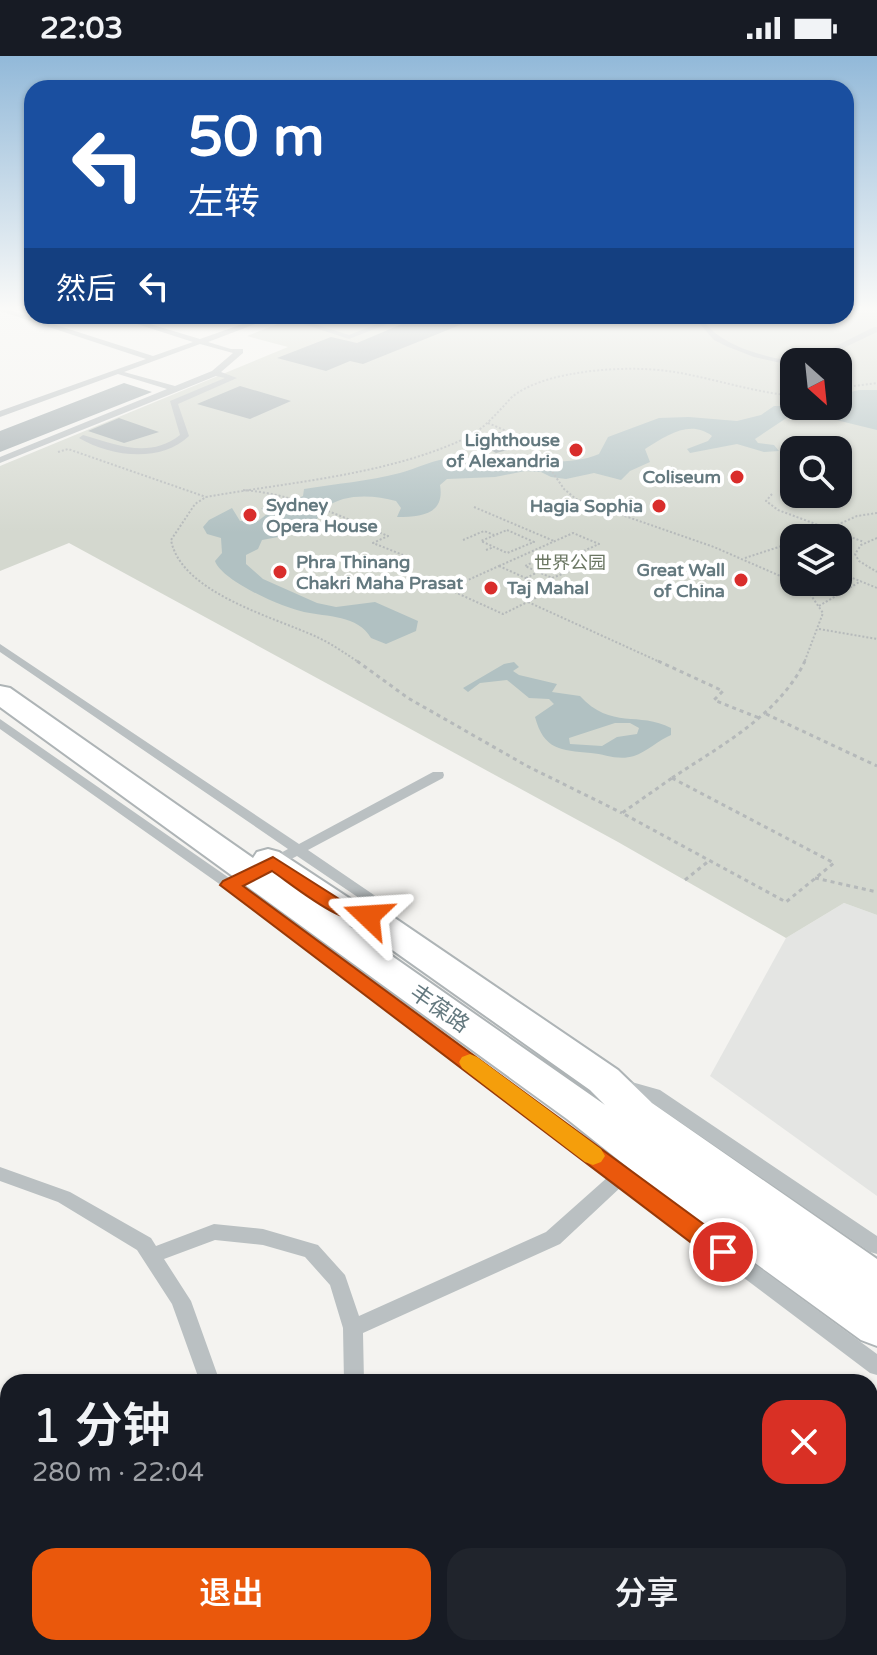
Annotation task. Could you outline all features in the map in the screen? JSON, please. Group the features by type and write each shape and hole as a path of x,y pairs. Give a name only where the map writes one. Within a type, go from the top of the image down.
{"main road":[{"name":"丰葆路","path":"0,670 690,1193 877,1326"},
{"name":"丰葆路","path":"0,694 263,868 350,915 368,916 604,1080 638,1114 877,1283"}],"street":[{"path":"0,414 81,384"},
{"path":"0,421 97,384"},
{"path":"156,384 175,389"},
{"path":"0,460 188,384"},
{"path":"83,438 121,451 140,453 177,443 185,436 173,403 220,384"},
{"path":"0,647 621,1176 877,1366"},
{"path":"0,723 263,868"},
{"path":"263,868 438,775"},
{"path":"604,1080 654,1095 877,1246"},
{"path":"0,1174 64,1197 144,1244 181,1301 207,1374"},
{"path":"353,1328 553,1238 621,1176"},
{"path":"151,1256 214,1232 263,1237 311,1251 338,1281 353,1328 354,1374"}],"path":[{"path":"538,384 513,396 488,423 468,437 403,462 317,480 236,489 206,497 195,504 171,540 174,556 222,598 319,638 371,670 408,698 527,766 622,813 786,902 834,863 672,778"},
{"path":"723,384 780,395"},
{"path":"852,387 876,384"},
{"path":"488,423 532,442 564,489 576,499 745,558 780,575"},
{"path":"55,453 68,449 206,497"},
{"path":"236,489 287,496 331,512 388,536 373,543 403,555"},
{"path":"772,494 766,501 778,510 813,524"},
{"path":"474,507 554,541"},
{"path":"836,524 851,517 877,513"},
{"path":"507,530 534,542 507,553 494,547 481,541 507,530"},
{"path":"463,540 484,531 494,535"},
{"path":"498,566 552,590 503,614 448,589 498,566 531,551 573,533 599,544 555,564"},
{"path":"852,538 864,542"},
{"path":"877,538 857,547 855,554 859,561 877,572"},
{"path":"745,558 780,546"},
{"path":"486,550 494,547"},
{"path":"521,547 531,551"},
{"path":"542,558 570,571 552,578 538,572 525,566 542,558"},
{"path":"526,578 538,572"},
{"path":"852,577 877,588"},
{"path":"818,606 861,581"},
{"path":"622,813 766,714 797,679 816,645 823,613 811,596"},
{"path":"528,602 723,691 714,700 759,718"},
{"path":"819,629 877,639"},
{"path":"766,714 877,766"},
{"path":"685,880 710,860"},
{"path":"815,878 877,892"}],"shaded area":[{"path":"877,390 877,430 836,420 852,420 852,392"},
{"path":"774,406 780,406 780,420 784,420 755,439 758,443 774,445 779,451 764,452 737,444 690,453 687,449 708,441 712,436 704,431 687,429 645,449 650,462 630,471 621,480 594,473 566,479 525,471 495,477 447,479 440,485 441,495 435,508 423,515 406,517 397,517 401,508 396,501 378,497 350,498 325,508 310,531 262,540 258,549 246,555 246,564 263,579 317,603 336,607 375,602 418,621 416,631 386,644 371,638 365,630 350,621 294,609 241,585 220,569 215,561 222,553 221,538 207,534 203,527 209,520 232,508 240,521 258,521 267,514 261,508 279,507 303,496 304,489 388,476 440,460 471,457 548,462 583,459 599,454 608,437 659,418 737,421 761,415"},
{"path":"514,662 519,667 513,671 519,675 557,684 552,692 580,696 591,706 614,717 659,723 671,728 671,735 628,757 562,749 548,742 535,717 554,704 549,699 529,698 507,680 480,683 468,692 463,688 504,664","holes":["615,723 630,723 639,728 637,734 617,737 602,746 570,744 569,738"]},
{"path":"844,903 877,915 877,1196 710,1076 786,938"}],"green space":[{"name":"世界公园","path":"199,384 780,384 780,420 852,420 852,384 877,384 877,915 844,903 786,938 618,842 69,543 0,571 0,466"}],"building":[{"path":"122,384 152,392 0,452 0,431"},
{"path":"240,386 291,401 250,419 197,404"},
{"path":"119,418 159,432 124,443 88,431"},
{"path":"500,432 524,446 496,453 476,441"}],"slow traffic":[{"path":"470,1062 593,1156"}],"place":[{"name":"Lighthouse of Alexandria","path":"576,450"},
{"name":"Coliseum","path":"737,477"},
{"name":"Hagia Sophia","path":"659,506"},
{"name":"Sydney Opera House","path":"250,515"},
{"name":"Phra Thinang Chakri Maha Prasat","path":"280,572"},
{"name":"Great Wall of China","path":"741,580"},
{"name":"Taj Mahal","path":"491,588"}],"route":[{"path":"368,916 350,915 273,863 230,885 723,1252"}]}
